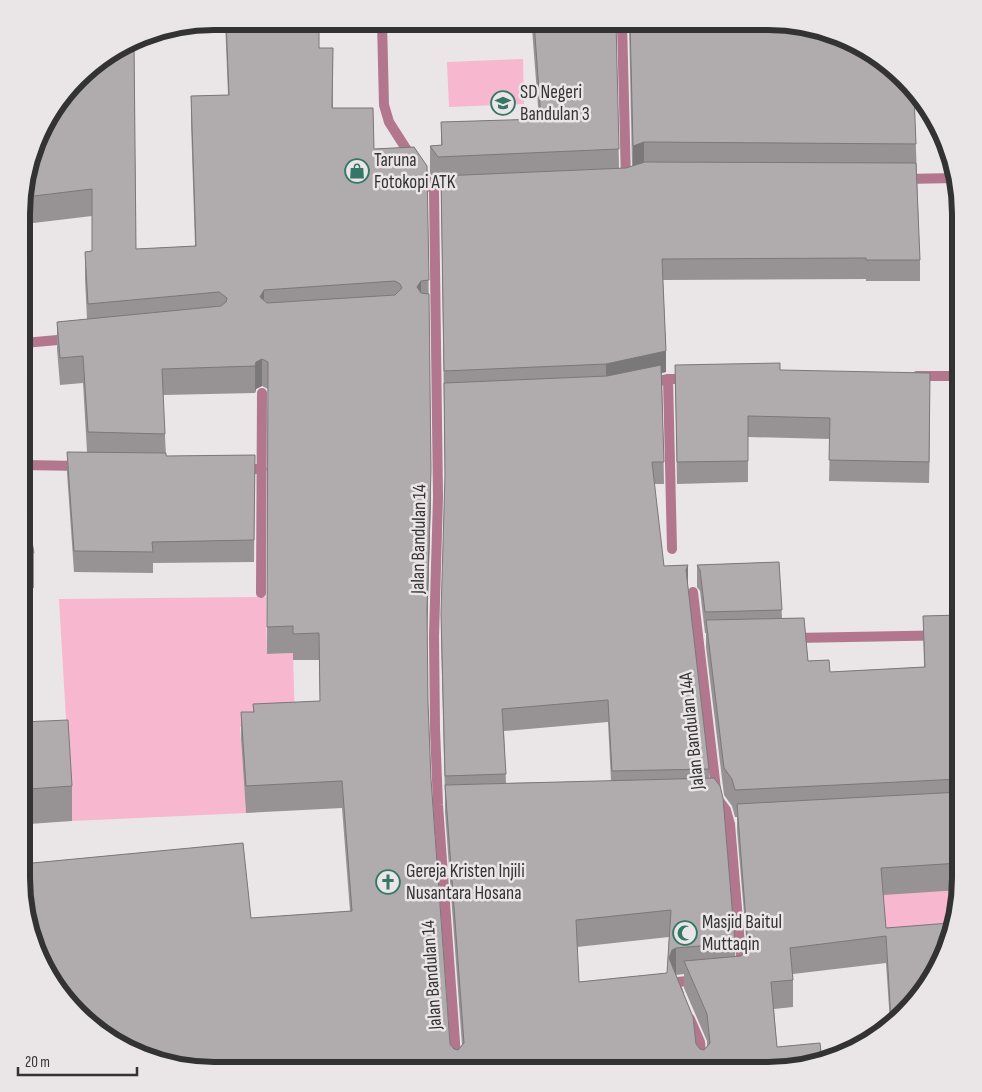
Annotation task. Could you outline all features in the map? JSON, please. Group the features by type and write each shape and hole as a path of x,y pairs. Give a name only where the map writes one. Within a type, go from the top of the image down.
{"street":[{"name":"Jalan Bandulan 14","path":"382,30 384,105 395,132 438,191 436,313 442,399 434,636 457,1062"},
{"path":"622,30 621,183 639,178"},
{"path":"892,179 948,178"},
{"path":"424,314 436,313"},
{"path":"30,342 82,338"},
{"path":"902,376 952,376"},
{"path":"642,385 668,379 697,378"},
{"path":"668,379 672,549"},
{"path":"261,593 262,393"},
{"path":"30,465 93,466"},
{"path":"232,468 262,469"},
{"name":"Jalan Bandulan 14A","path":"693,592 704,640 713,798 726,810 734,824 742,971 740,976 735,977"},
{"path":"786,638 952,635"},
{"path":"702,1062 700,1042 676,986 677,982 707,979"}],"shaded area":[{"path":"523,59 524,104 449,107 447,62"},
{"path":"266,597 267,654 293,653 295,724 240,727 246,813 72,821 59,599"},
{"path":"952,890 946,925 937,950 886,955 881,891"}],"building":[{"path":"226,30 319,30 319,48 333,48 332,108 373,108 374,149 414,147 427,166 429,280 421,281 417,287 421,293 429,294 431,470 427,609 428,702 431,779 450,1044 454,1049 458,1050 464,1043 445,785 714,778 720,786 723,798 735,943 676,948 672,950 669,958 693,1017 696,1044 700,1049 704,1050 710,1043 707,1014 684,961 741,956 748,947 737,804 952,792 952,864 881,868 886,928 946,923 938,948 921,980 891,1015 886,936 790,948 793,980 771,982 777,1047 820,1043 821,1054 780,1062 202,1062 167,1056 133,1043 102,1024 68,990 49,959 36,925 30,890 30,863 243,843 251,918 352,911 342,781 246,786 241,712 254,712 253,704 320,701 319,633 293,634 293,626 267,627 268,362 262,359 256,362 255,366 162,369 165,434 88,432 83,356 60,358 57,322 221,306 226,302 227,298 219,292 88,304 85,252 92,251 92,189 31,196 40,155 49,133 61,112 84,84 102,68 134,49 136,249 196,246 191,96 229,95","holes":["395,281 402,288 395,295 267,303 260,297 264,290","671,910 667,973 579,982 576,920"]},
{"path":"535,30 616,30 619,149 438,157 430,146 442,145 441,122 541,119"},
{"path":"630,30 780,30 815,36 849,49 870,61 898,84 914,102 916,144 644,142 633,146"},
{"path":"645,162 916,163 920,260 866,260 866,258 662,259 666,351 606,364 444,371 441,176 626,168"},
{"path":"780,363 780,370 930,373 929,462 829,460 830,418 748,416 748,461 677,462 675,365"},
{"path":"661,365 664,462 652,462 664,566 688,565 686,570 709,769 612,771 608,700 502,709 506,774 445,776 441,614 445,475 444,383 607,376"},
{"path":"67,452 166,453 166,456 255,455 254,540 152,542 153,552 74,551"},
{"path":"30,531 34,553 30,553"},
{"path":"779,562 782,610 705,612 700,570 697,565"},
{"path":"952,615 952,779 735,790 732,779 724,768 706,620 804,618 808,661 829,660 830,672 925,667 923,616"},
{"path":"68,720 72,786 30,789 30,722"}],"place":[{"name":"SD Negeri Bandulan 3","path":"503,103"},
{"name":"Taruna Fotokopi ATK","path":"357,171"},
{"name":"Gereja Kristen Injili Nusantara Hosana","path":"388,882"},
{"name":"Masjid Baitul Muttaqin","path":"685,933"}]}
